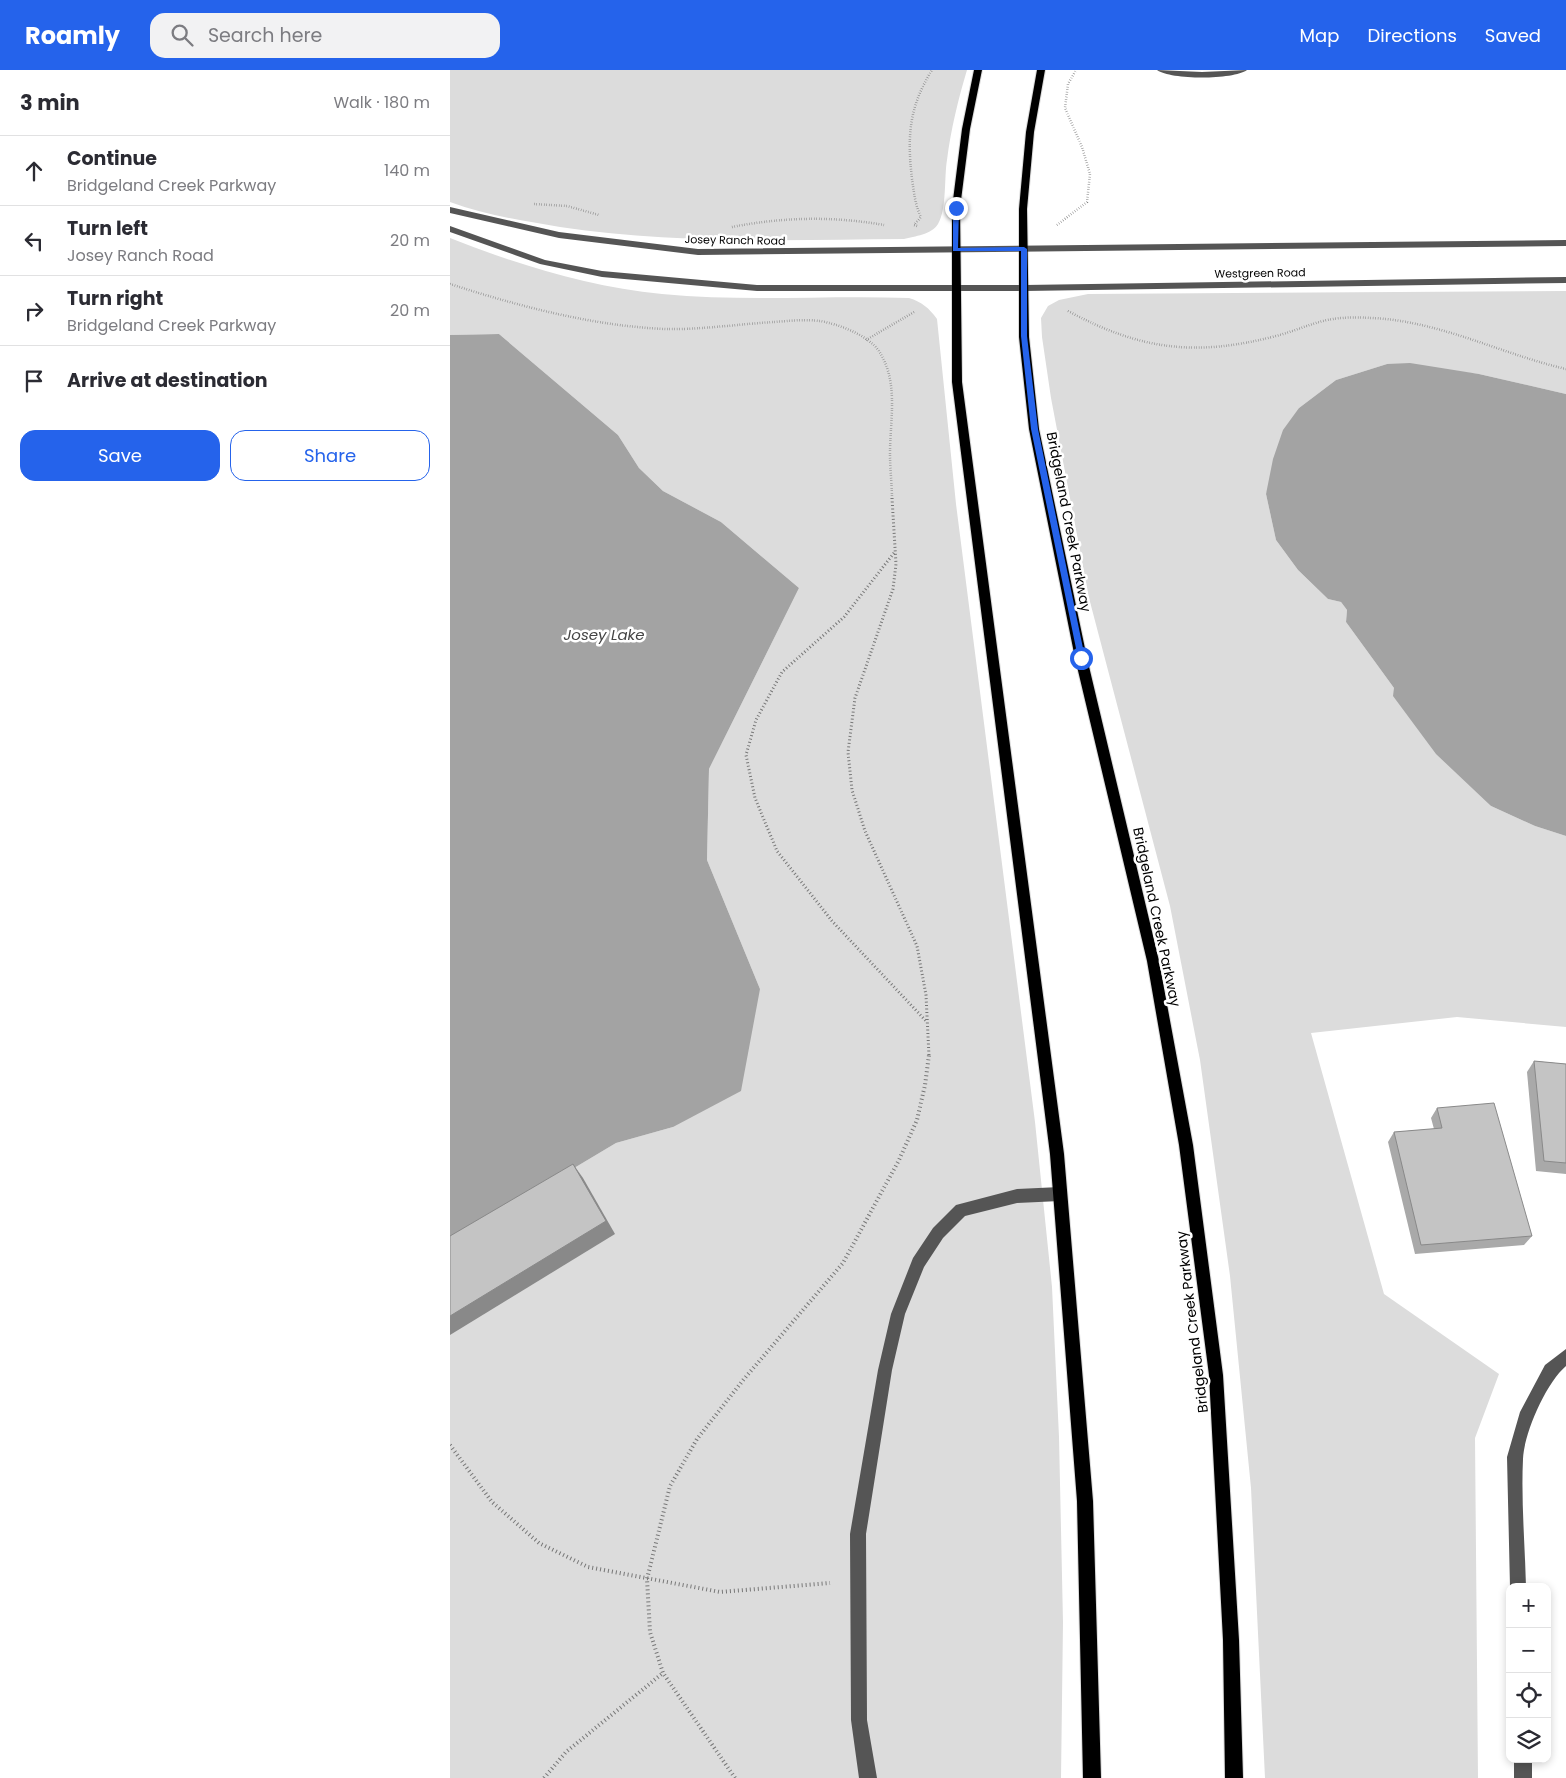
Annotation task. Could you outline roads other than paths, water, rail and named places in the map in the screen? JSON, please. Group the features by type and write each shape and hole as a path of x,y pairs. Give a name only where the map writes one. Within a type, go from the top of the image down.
{"main road":[{"path":"978,70 966,129 957,198 955,250 956,382 1057,1154 1085,1501 1092,1778"},
{"name":"Bridgeland Creek Parkway","path":"1041,70 1030,132 1024,200 1024,336 1034,429 1081,658 1153,961 1186,1145 1216,1375 1231,1640 1234,1778"}],"street":[{"path":"1161,70 1186,76 1213,75 1243,70"},
{"name":"Josey Ranch Road","path":"450,210 559,235 698,252 1024,249"},
{"path":"450,228 543,262 602,274 757,288 955,288"},
{"name":"Westgreen Road","path":"1024,249 1566,243"},
{"name":"Westgreen Road","path":"955,288 1566,280"},
{"path":"868,1778 859,1720 858,1534 885,1370 898,1314 918,1263 938,1233 962,1210 1016,1196 1060,1194"},
{"path":"1518,1583 1515,1457 1528,1412 1550,1370 1566,1356"},
{"path":"1523,1763 1523,1778"}],"water":[{"name":"Josey Lake","path":"499,334 618,435 639,468 663,491 721,522 799,588 709,769 707,860 760,989 741,1091 673,1127 616,1143 450,1242 450,335"},
{"path":"1410,363 1479,374 1566,394 1566,836 1535,826 1491,806 1436,754 1393,696 1394,688 1346,622 1347,610 1341,602 1328,599 1298,570 1276,540 1266,494 1273,459 1283,430 1299,408 1336,380 1387,364"}]}
